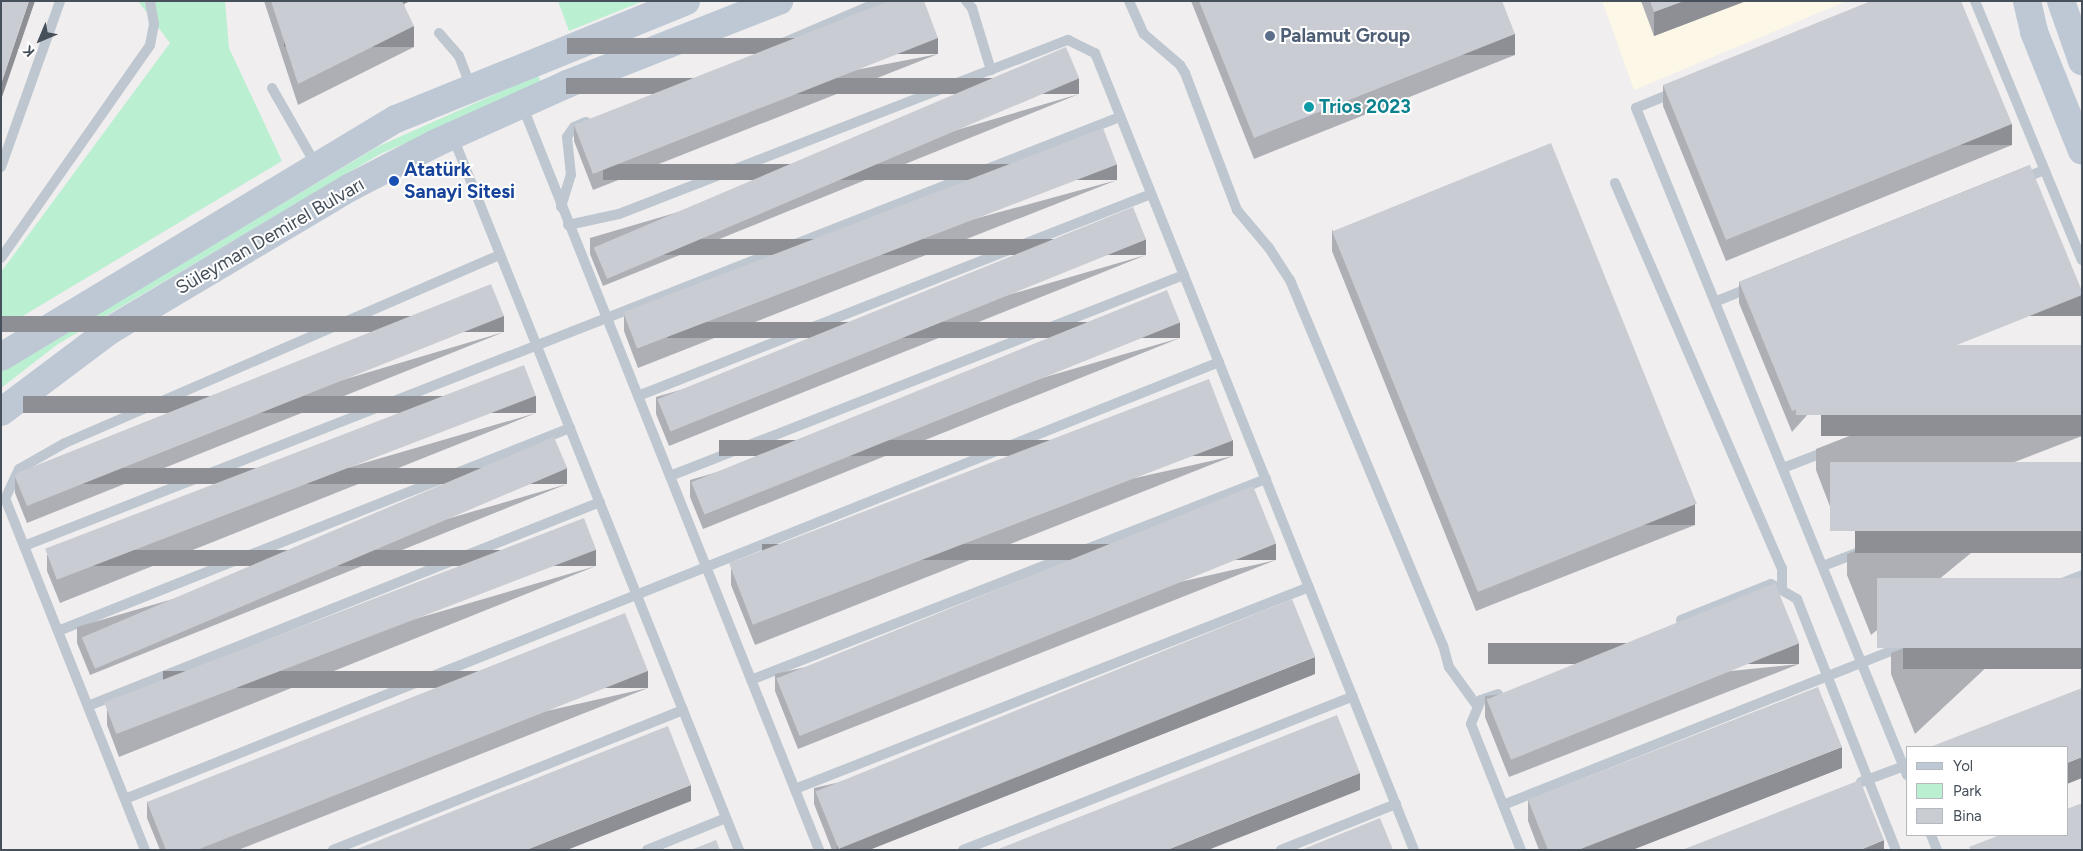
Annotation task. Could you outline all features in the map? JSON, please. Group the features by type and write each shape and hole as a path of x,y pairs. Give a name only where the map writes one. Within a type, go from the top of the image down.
{"street":[{"name":"Süleyman Demirel Bulvarı","path":"1,357 396,119 686,1"},
{"name":"Süleyman Demirel Bulvarı","path":"1,412 109,331 352,187 453,136 522,104 779,1"},
{"path":"2027,1 2034,32 2082,151"},
{"path":"2061,1 2082,61"}],"lane":[{"path":"1,167 60,1"},
{"path":"1,258 150,45 154,24 150,1"},
{"path":"763,52 881,1"},
{"path":"966,1 972,8 990,70"},
{"path":"1128,1 1144,34 1180,65 1237,210 1269,248 1290,280 1443,646 1449,667 1478,707"},
{"path":"1975,1 2082,260"},
{"path":"439,33 459,56 472,87"},
{"path":"568,225 620,214 1068,40 1095,53 1414,850"},
{"path":"272,88 317,165"},
{"path":"1683,89 1636,108 1906,769 1850,787"},
{"path":"522,104 568,225 607,318 819,850"},
{"path":"561,207 571,175 567,137 574,127 599,117"},
{"path":"24,546 1120,117"},
{"path":"453,136 739,850"},
{"path":"2008,184 2044,170"},
{"path":"1615,184 1782,568 1782,590"},
{"path":"638,396 1151,194"},
{"path":"145,850 6,499 19,469 65,443 500,255"},
{"path":"670,476 1184,275"},
{"path":"1716,301 1762,283"},
{"path":"124,798 1219,362"},
{"path":"58,631 570,428"},
{"path":"1784,468 1838,447"},
{"path":"751,680 1266,479"},
{"path":"88,706 600,502"},
{"path":"1823,566 1869,548"},
{"path":"1503,805 2082,575"},
{"path":"1672,624 1771,584 1797,599 1896,850"},
{"path":"795,789 1309,587"},
{"path":"1508,689 1481,700 1471,724 1521,850"},
{"path":"963,850 1353,696"},
{"path":"333,850 683,710"},
{"path":"1281,850 1396,804"},
{"path":"648,850 726,818"},
{"path":"1931,836 1937,850"}],"shaded area":[{"path":"1602,1 1847,1 1634,90"}],"green space":[{"path":"138,1 225,1 229,48 282,161 1,329 1,272 170,43"},
{"path":"558,1 643,1 569,31"},
{"path":"538,75 542,85 380,154 58,344 1,388 1,368 61,336 377,147"}],"building":[{"path":"1,1 29,1 1,84"},
{"path":"271,1 402,1 414,26 298,84"},
{"path":"889,1 924,1 938,38 593,174 574,125"},
{"name":"Trios 2023","path":"1199,1 1502,1 1515,34 1254,138"},
{"path":"1650,1 1684,1 1654,12"},
{"path":"1871,1 1961,1 2012,124 1726,240 1663,85"},
{"path":"1066,47 1079,78 607,279 594,247"},
{"path":"1103,128 1117,164 637,349 623,312"},
{"path":"1551,143 1697,504 1478,592 1332,231"},
{"path":"2030,165 2082,295 1792,411 1739,282"},
{"path":"1133,207 1146,239 670,432 657,399"},
{"path":"491,284 504,316 27,506 15,477 17,473"},
{"path":"1167,290 1180,322 704,515 691,482"},
{"path":"1796,345 2082,345 2082,415 1796,415"},
{"path":"524,365 536,396 57,580 45,549"},
{"path":"1209,379 1233,441 753,625 729,563"},
{"path":"554,437 567,468 95,669 82,637"},
{"path":"1830,462 2082,462 2082,531 1830,531"},
{"path":"1253,486 1276,543 800,736 776,679"},
{"path":"584,518 596,550 116,734 104,702"},
{"path":"1877,578 2082,578 2082,648 1877,648"},
{"path":"1775,583 1799,643 1511,760 1487,700"},
{"path":"1292,599 1315,656 839,849 815,792"},
{"path":"625,613 648,671 197,850 166,850 147,802"},
{"path":"1818,687 1842,747 1578,850 1548,850 1528,800"},
{"path":"2082,688 2082,757 2068,763 2068,746 1933,746"},
{"path":"1337,715 1360,773 1167,850 996,850"},
{"path":"668,726 691,785 526,850 355,850"},
{"path":"1860,780 1884,840 1860,850 1682,850"},
{"path":"2082,803 2082,850 1971,850 1969,847 1997,836 2068,836 2068,809"},
{"path":"1380,818 1393,850 1301,850"},
{"path":"716,840 720,850 691,850"}],"place":[{"name":"Palamut Group","path":"1270,36"},
{"name":"Trios 2023","path":"1309,107"},
{"name":"Atatürk Sanayi Sitesi","path":"394,181"}]}
